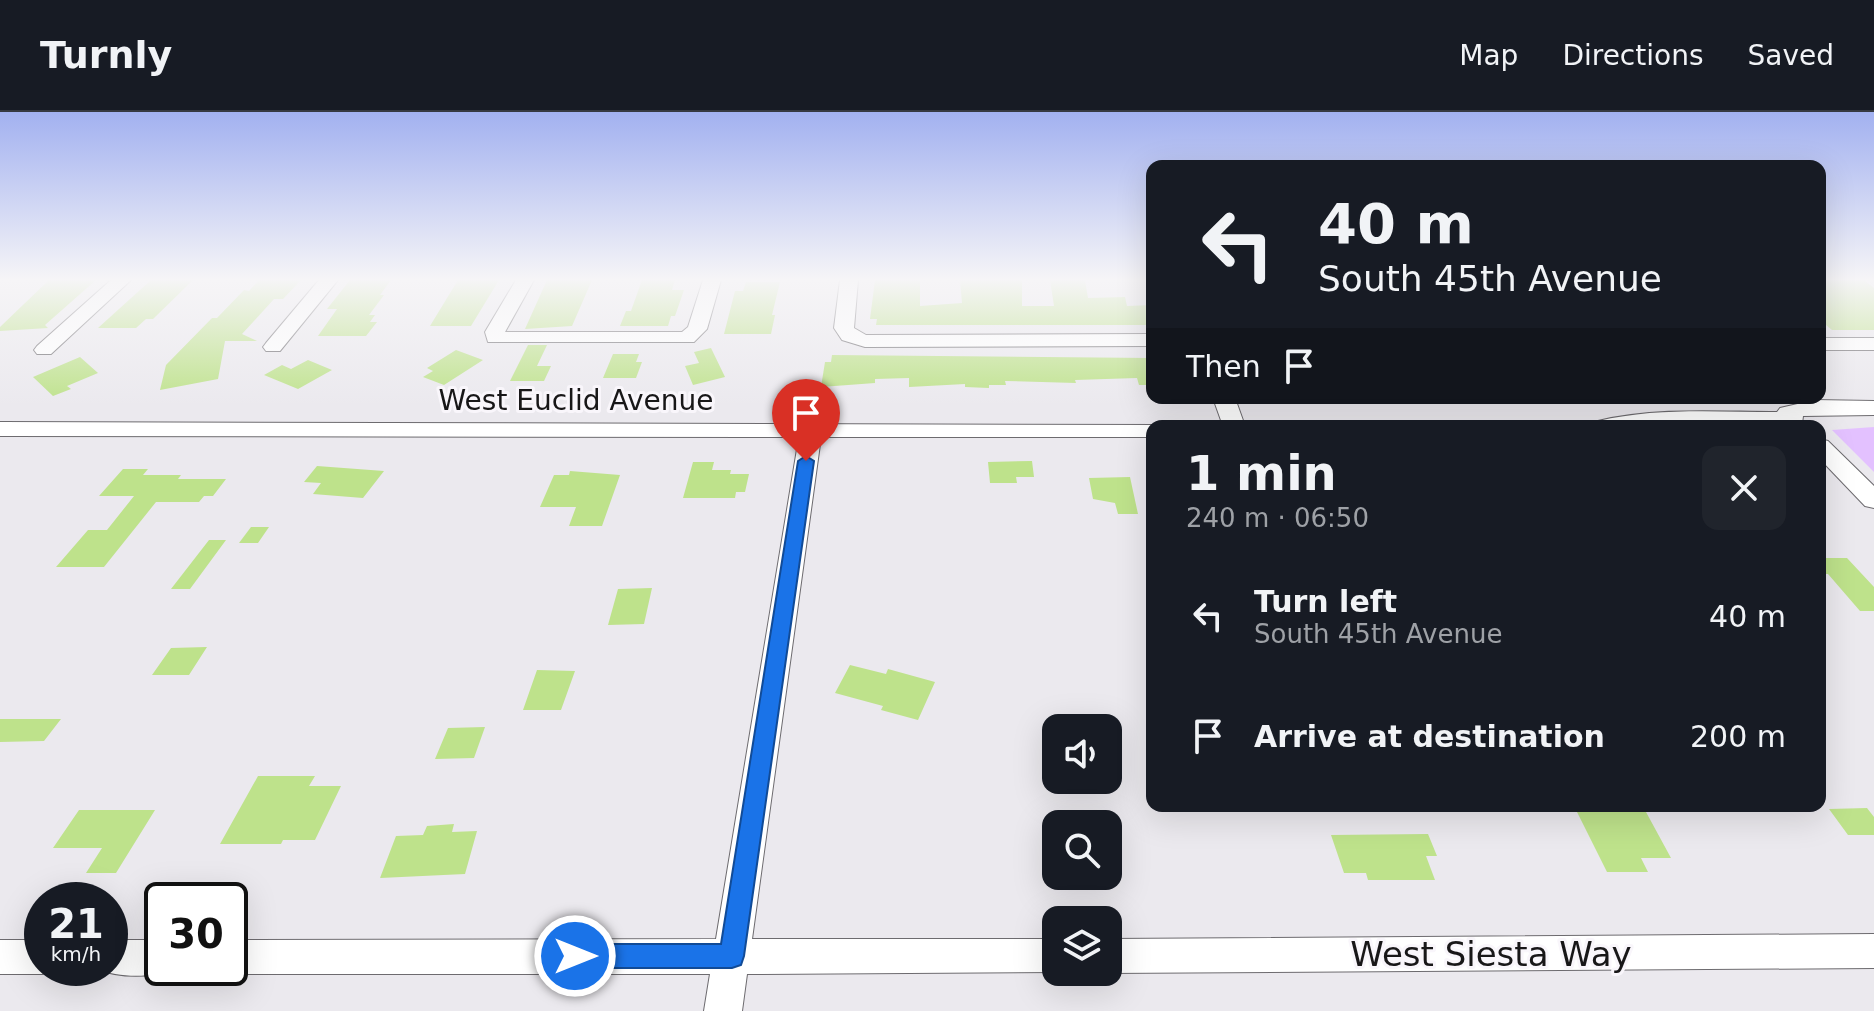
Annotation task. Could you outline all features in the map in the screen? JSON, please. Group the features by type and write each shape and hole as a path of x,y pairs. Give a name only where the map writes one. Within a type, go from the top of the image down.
{"street":[{"path":"44,350 75,322"},
{"path":"273,347 294,322"},
{"path":"501,322 495,338 687,338 697,329 699,322"},
{"path":"845,322 849,336 865,341 1146,340"},
{"path":"1826,344 1874,344"},
{"path":"1789,414 1815,407 1874,408"},
{"path":"1645,420 1789,414 1874,418"},
{"name":"West Euclid Avenue","path":"0,429 1146,430"},
{"path":"723,1011 811,430"},
{"path":"1826,452 1874,500"},
{"name":"West Siesta Way","path":"1122,956 1874,951"},
{"path":"248,957 1042,956"},
{"path":"0,957 24,957"}],"shaded area":[{"path":"1874,427 1874,472 1832,430"}],"building":[{"path":"5,322 48,322 45,325 48,328 0,331"},
{"path":"105,322 143,322 136,328 98,328"},
{"path":"208,322 253,322 242,334 257,341 225,341 218,379 160,390 166,365"},
{"path":"328,322 377,322 366,336 318,336"},
{"path":"432,322 473,322 471,326 430,326"},
{"path":"528,322 574,322 572,326 525,329"},
{"path":"622,322 669,322 668,326 620,326"},
{"path":"727,322 774,322 771,334 724,334"},
{"path":"877,322 1146,322 1146,325 876,325"},
{"path":"1826,322 1874,322 1874,330 1832,330"},
{"path":"528,345 547,345 537,366 551,366 544,381 510,381"},
{"path":"711,348 725,377 693,385 685,366 699,363 694,352"},
{"path":"456,350 483,360 444,385 423,377 433,371 427,368"},
{"path":"613,354 639,354 636,362 642,362 636,378 603,378"},
{"path":"832,355 1146,358 1146,385 1139,385 1137,378 1075,380 1076,383 1005,381 1006,385 989,385 989,388 965,387 965,384 909,387 909,378 875,379 875,383 821,387 825,362 831,362"},
{"path":"80,357 98,373 67,386 71,389 53,396 33,377"},
{"path":"308,360 332,370 298,389 264,375 282,365 291,369"},
{"path":"1032,461 1034,477 1016,477 1017,483 990,483 988,462"},
{"path":"693,462 714,462 712,470 749,474 745,492 736,492 735,498 683,498"},
{"path":"317,466 384,471 363,498 313,494 321,483 304,482"},
{"path":"123,469 148,469 143,475 181,475 178,479 226,479 213,496 204,496 199,502 156,502 104,567 56,567 88,530 107,530 134,496 99,496"},
{"path":"570,471 620,475 602,526 569,526 576,507 540,507 554,475 569,475"},
{"path":"1130,477 1138,514 1118,514 1115,503 1093,499 1089,478"},
{"path":"251,527 269,527 258,543 239,543"},
{"path":"209,540 226,540 190,589 171,589"},
{"path":"1826,558 1847,558 1874,587 1874,611 1860,611 1828,574"},
{"path":"652,588 644,624 608,625 618,589"},
{"path":"207,647 189,675 152,675 171,648"},
{"path":"850,665 886,674 888,669 935,682 918,720 881,710 883,706 835,693"},
{"path":"537,670 575,671 561,710 523,710"},
{"path":"0,719 61,719 44,741 0,742"},
{"path":"485,727 474,758 435,759 448,728"},
{"path":"258,776 315,776 309,786 341,786 315,840 283,840 281,844 220,844"},
{"path":"1867,808 1874,817 1874,835 1848,835 1829,809"},
{"path":"79,810 155,810 116,873 86,873 102,848 53,848"},
{"path":"1577,812 1646,812 1671,858 1641,858 1648,872 1607,872"},
{"path":"454,824 452,832 477,831 465,874 380,878 396,836 423,835 427,826"},
{"path":"1428,834 1437,856 1426,856 1435,880 1368,880 1366,873 1344,873 1331,835"}],"route":[{"path":"575,956 732,956 806,461"}]}
